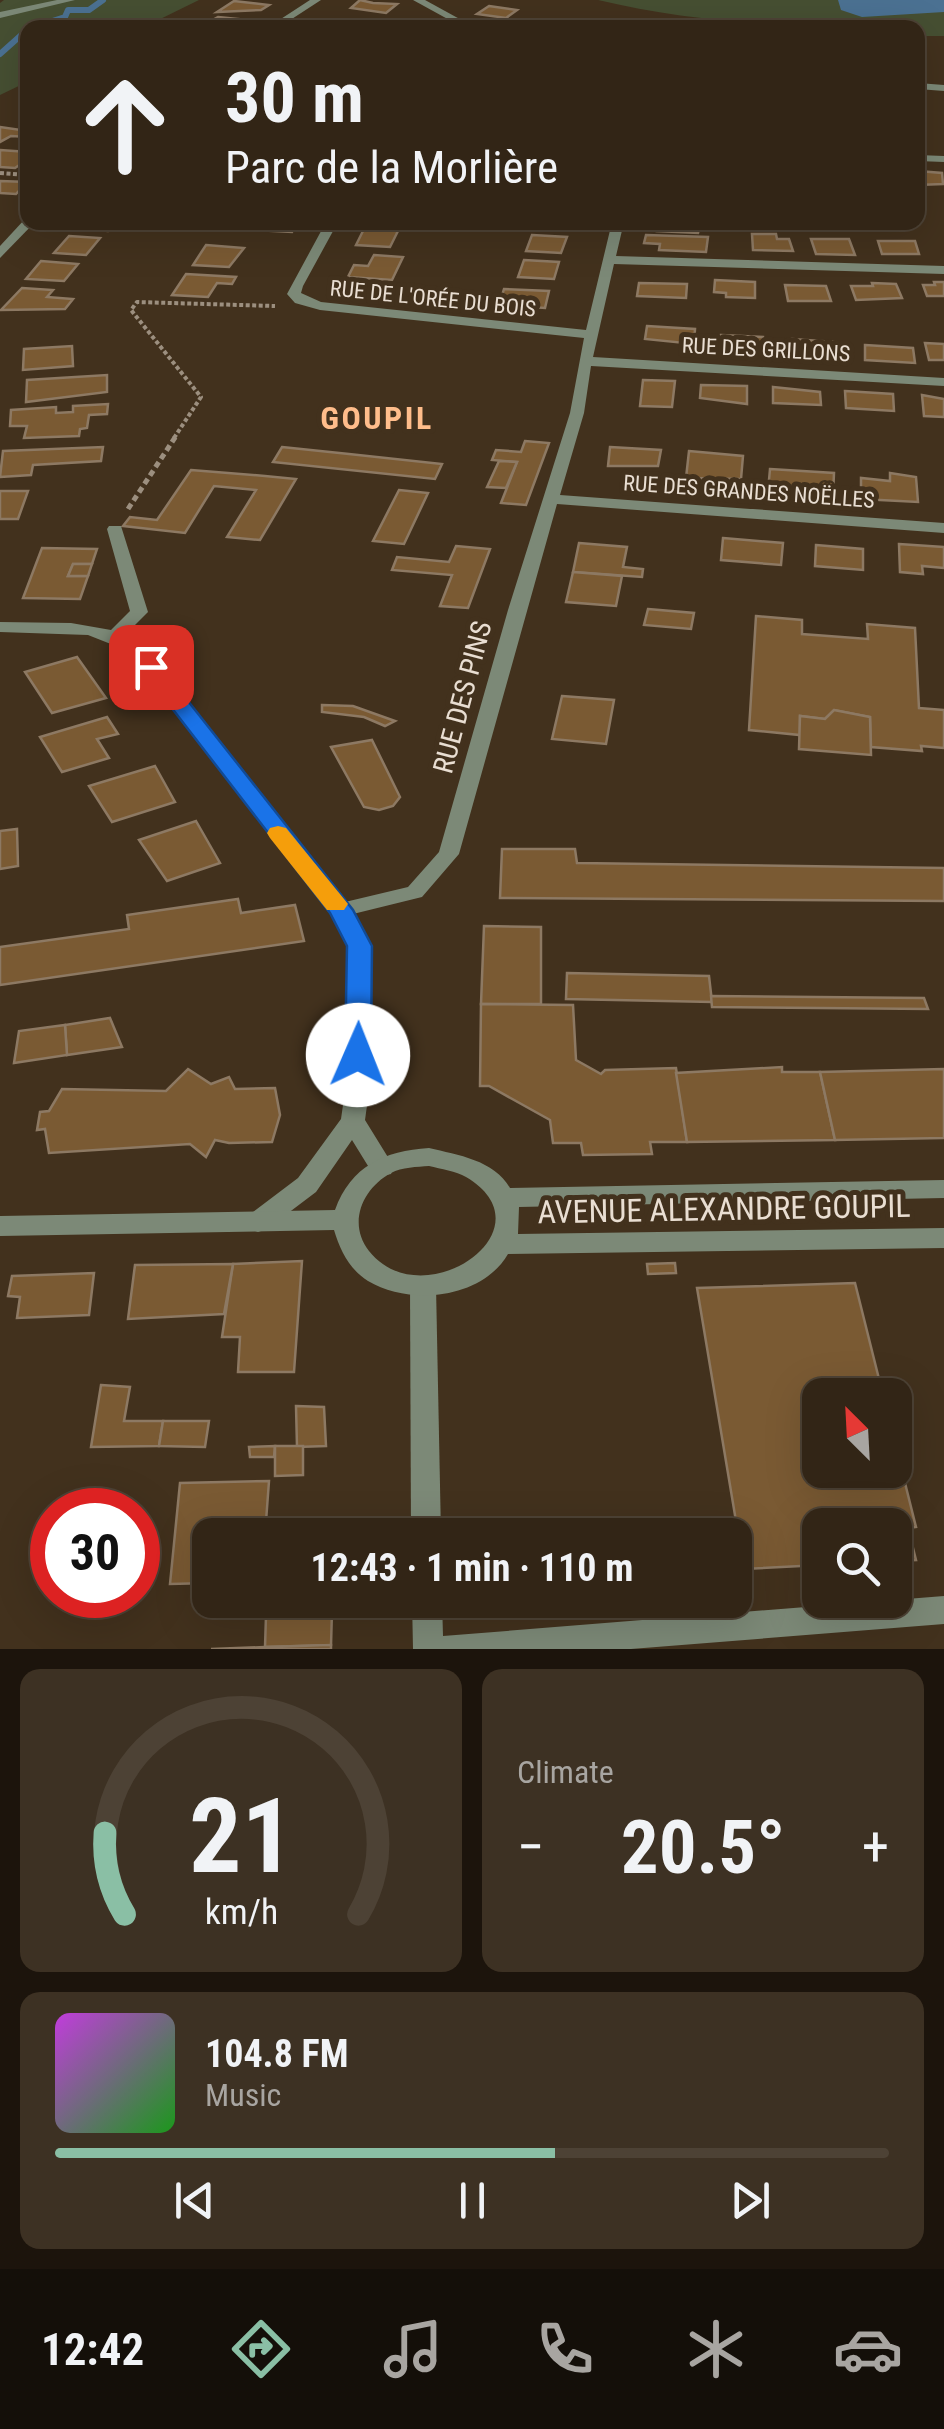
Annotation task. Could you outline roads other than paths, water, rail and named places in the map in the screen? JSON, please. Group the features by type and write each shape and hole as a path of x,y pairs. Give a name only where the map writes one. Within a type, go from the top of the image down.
{"street":[{"path":"0,16 70,0"},
{"path":"285,20 316,0"},
{"path":"418,0 457,20"},
{"path":"0,254 22,230"},
{"name":"RUE DE L'ORÉE DU BOIS","path":"328,230 297,286 294,294 300,300 320,306 592,335"},
{"name":"RUE DES PINS","path":"340,910 415,892 449,854 578,414 616,230"},
{"path":"610,260 944,270"},
{"name":"RUE DES GRILLONS","path":"586,361 944,382"},
{"name":"RUE DES GRANDES NOËLLES","path":"551,499 944,528"},
{"path":"115,529 139,612 116,634"},
{"path":"0,627 89,628 116,634 137,648 340,910 359,946 353,1122 307,1185 258,1222"},
{"path":"353,1122 382,1167"},
{"path":"404,1159 453,1160 475,1168 493,1181 505,1198 510,1213 504,1244 491,1262 472,1275 448,1283 423,1286 397,1282 374,1272 357,1258 346,1240 343,1220 349,1200 382,1167 404,1159"},
{"name":"AVENUE ALEXANDRE GOUPIL","path":"505,1198 944,1189"},
{"path":"0,1226 343,1220"},
{"name":"AVENUE ALEXANDRE GOUPIL","path":"504,1244 944,1238"},
{"path":"423,1286 426,1518"},
{"path":"446,1649 944,1610"},
{"path":"427,1618 428,1649"}],"waterway":[{"path":"55,20 65,17 68,10 89,10 103,0"},
{"path":"854,0 852,3 862,7 944,2"},
{"path":"0,54 20,36"}],"district":[{"name":"GOUPIL","path":"377,418"}]}
